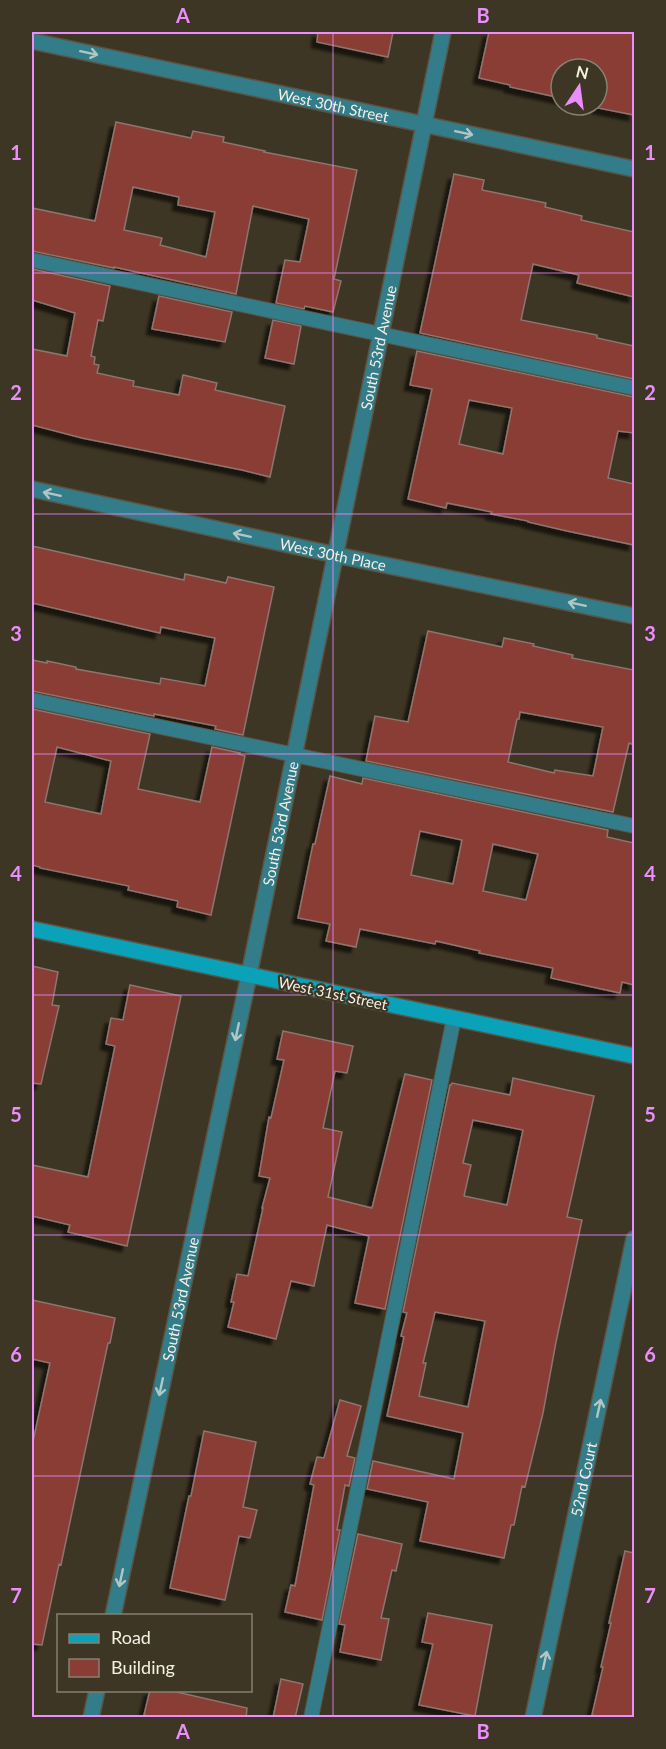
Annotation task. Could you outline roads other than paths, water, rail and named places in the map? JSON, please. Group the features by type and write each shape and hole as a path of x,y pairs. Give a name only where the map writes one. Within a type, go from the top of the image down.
{"main road":[{"name":"West 31st Street","path":"32,928 634,1056"}],"street":[{"name":"South 53rd Avenue","path":"113,1614 295,755 443,32"},
{"name":"West 30th Street","path":"32,41 634,169"},
{"name":"West 30th Place","path":"32,489 336,555 634,616"},
{"name":"52nd Court","path":"532,1718 634,1239"},
{"path":"91,1718 97,1692"}],"lane":[{"path":"32,260 634,388"},
{"path":"32,700 634,826"},
{"path":"311,1718 454,1018"}]}
